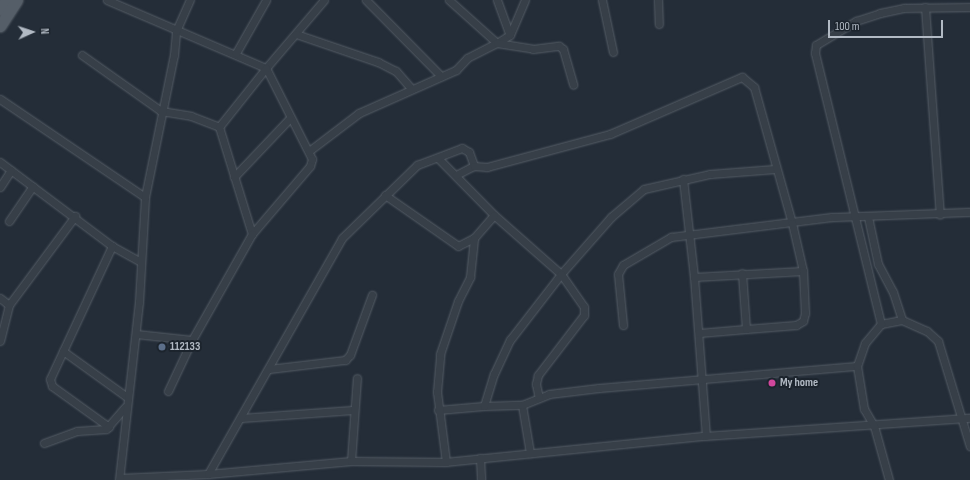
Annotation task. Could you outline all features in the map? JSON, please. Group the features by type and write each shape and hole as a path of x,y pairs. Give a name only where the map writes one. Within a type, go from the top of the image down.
{"main road":[{"path":"0,9 12,1"},
{"path":"0,26 12,1"}],"street":[{"path":"107,0 176,30 236,53 266,68 289,118 309,150 310,166 252,234 192,340 168,391"},
{"path":"190,0 176,30 174,55 161,111 145,197 136,334 125,406 120,479 173,478 208,474 227,476 351,461 446,462 706,436 874,426 966,418"},
{"path":"236,53 266,0"},
{"path":"219,127 266,68 324,0"},
{"path":"366,0 441,76"},
{"path":"452,2 462,0"},
{"path":"497,0 510,35"},
{"path":"309,150 359,113 411,88 456,70 468,58 510,35 525,0"},
{"path":"602,0 613,52"},
{"path":"658,0 659,24"},
{"path":"901,0 904,8"},
{"path":"452,2 497,43 533,49 559,46 563,49 573,84"},
{"path":"925,7 940,214"},
{"path":"881,324 815,53 816,45 856,22 904,8 970,7"},
{"path":"296,34 378,62 396,71 411,88"},
{"path":"82,55 161,111 191,116 219,127"},
{"path":"456,175 474,166 486,167 610,134 742,77 754,87 775,169 792,223 803,271 803,321 796,325 699,333"},
{"path":"0,99 145,197"},
{"path":"234,177 289,118"},
{"path":"219,127 252,234"},
{"path":"208,474 269,370 342,238 385,195 418,165 466,149 474,166"},
{"path":"438,158 494,215 562,274 584,307 584,315 538,375 536,384 539,398"},
{"path":"0,162 75,216 112,246 141,262"},
{"path":"484,406 494,374 510,340 562,274 634,194 657,184 683,179 775,169"},
{"path":"0,187 11,170"},
{"path":"683,179 694,277 706,436"},
{"path":"9,221 33,186"},
{"path":"385,195 451,243 458,246 474,238 494,215"},
{"path":"623,324 618,274 623,265 658,243 688,234 792,223 832,217 854,218 970,212"},
{"path":"0,341 9,305 75,216"},
{"path":"868,217 878,264 894,292 902,320"},
{"path":"446,462 438,410 440,354 458,300 470,277 474,238"},
{"path":"109,427 52,386 50,379 112,246"},
{"path":"694,277 742,273 803,271"},
{"path":"742,273 746,329"},
{"path":"269,370 345,360 350,355 372,295"},
{"path":"0,298 9,305"},
{"path":"889,480 874,426 864,408 857,366 865,343 881,324 902,320 927,331 938,341 966,418 970,446"},
{"path":"136,334 192,340"},
{"path":"63,351 127,397"},
{"path":"438,410 484,406 522,405 539,398 599,388 702,378 857,366"},
{"path":"351,461 353,410 357,378"},
{"path":"522,405 530,453"},
{"path":"44,443 77,431 99,431 109,427 125,406"},
{"path":"241,418 353,410"},
{"path":"480,458 481,480"}],"place":[{"name":"112133","path":"162,347"},
{"name":"My home","path":"772,383"}]}
